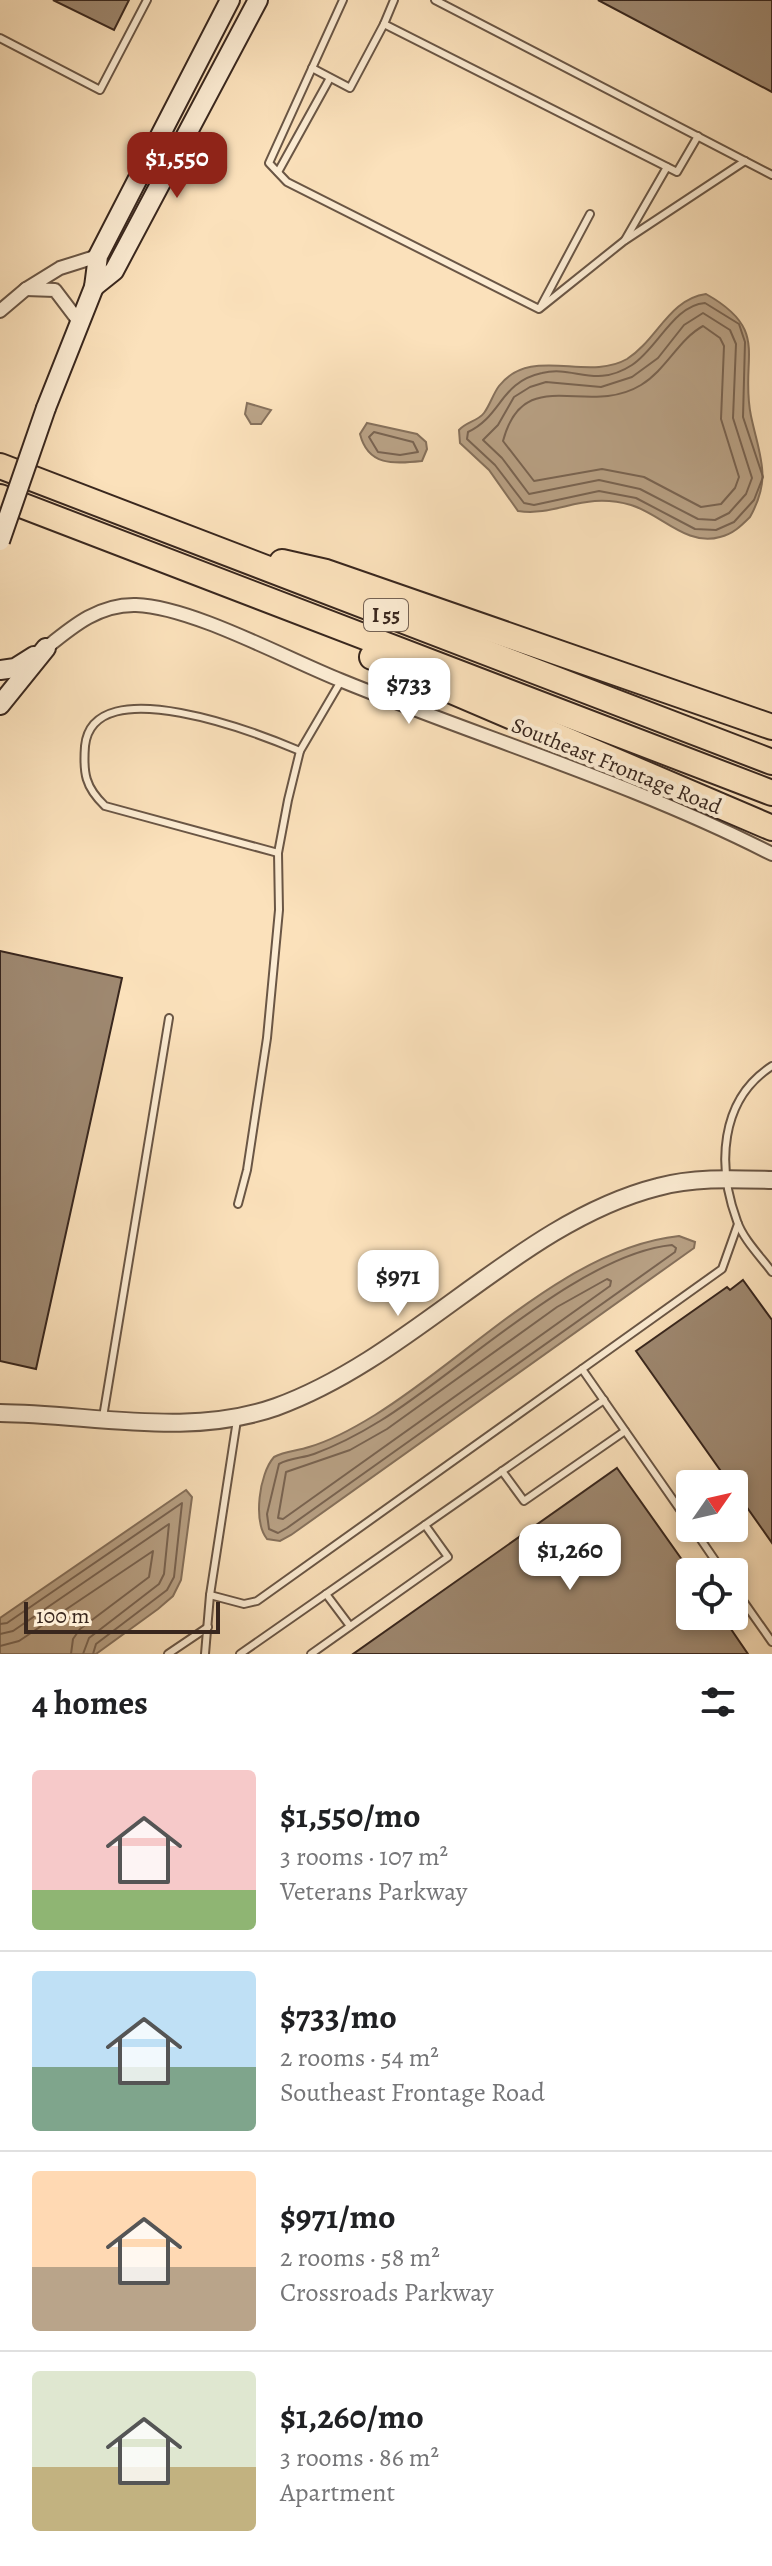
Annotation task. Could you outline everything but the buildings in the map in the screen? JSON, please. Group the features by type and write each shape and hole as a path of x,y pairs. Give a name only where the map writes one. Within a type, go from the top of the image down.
{"highway":[{"name":"I 55","path":"0,466 772,762"},
{"name":"I 55","path":"0,497 772,793"},
{"path":"194,541 326,572 772,727"},
{"path":"185,569 434,686 772,828"}],"main road":[{"path":"0,541 46,408 94,287 98,256 230,0"},
{"path":"94,287 114,271 258,0"},
{"path":"0,670 15,668 46,648"},
{"path":"0,705 46,648"}],"street":[{"path":"0,311 26,289 60,268 98,256"},
{"path":"26,289 55,290 80,323"},
{"name":"Southeast Frontage Road","path":"46,648 80,620 117,606 138,605 176,611 341,681 655,798 772,854"},
{"path":"0,1413 198,1422 238,1417 275,1407 356,1370 553,1234 606,1205 659,1186 725,1178 772,1180"}],"lane":[{"path":"0,38 100,90 147,0"},
{"path":"343,0 269,163 287,182 539,309"},
{"path":"312,68 350,88 394,0"},
{"path":"435,0 772,175"},
{"path":"384,24 677,172 698,136"},
{"path":"278,172 330,78"},
{"path":"539,309 624,241 745,161"},
{"path":"624,241 667,167"},
{"path":"539,309 554,274 590,214"},
{"path":"238,1204 247,1170 273,977 279,910 278,853 300,751 341,681"},
{"path":"278,853 105,806 89,791 83,769 86,736 94,723 106,714 125,709 163,710 247,728 300,751"},
{"path":"103,1420 169,1018"},
{"path":"772,1066 760,1074 731,1112 725,1178 738,1224 772,1272"},
{"path":"210,1595 244,1604 257,1601 722,1269 738,1224"},
{"path":"582,1369 676,1504"},
{"path":"240,1654 604,1400"},
{"path":"205,1654 210,1595 238,1417"},
{"path":"502,1471 524,1501 625,1431"},
{"path":"311,1654 448,1557 425,1525"},
{"path":"326,1594 350,1626"},
{"path":"748,1608 772,1642"},
{"path":"168,1654 208,1627"}],"water":[{"path":"706,294 726,307 739,321 749,347 748,396 762,468 761,491 750,517 733,532 708,539 696,537 685,534 642,509 614,501 584,502 546,511 518,511 489,470 460,443 459,430 481,416 499,386 512,374 527,368 595,367 627,359 682,304"},
{"path":"247,403 271,410 261,424 251,424 245,414"},
{"path":"367,423 417,434 426,442 427,449 422,461 401,463 375,457 360,434"},
{"path":"679,1236 695,1242 694,1248 291,1535 280,1541 267,1539 260,1521 260,1498 265,1474 274,1457 326,1441 367,1420 520,1309 597,1261 638,1245"},
{"path":"186,1490 192,1497 181,1580 173,1596 96,1654 0,1654 0,1618"}]}
